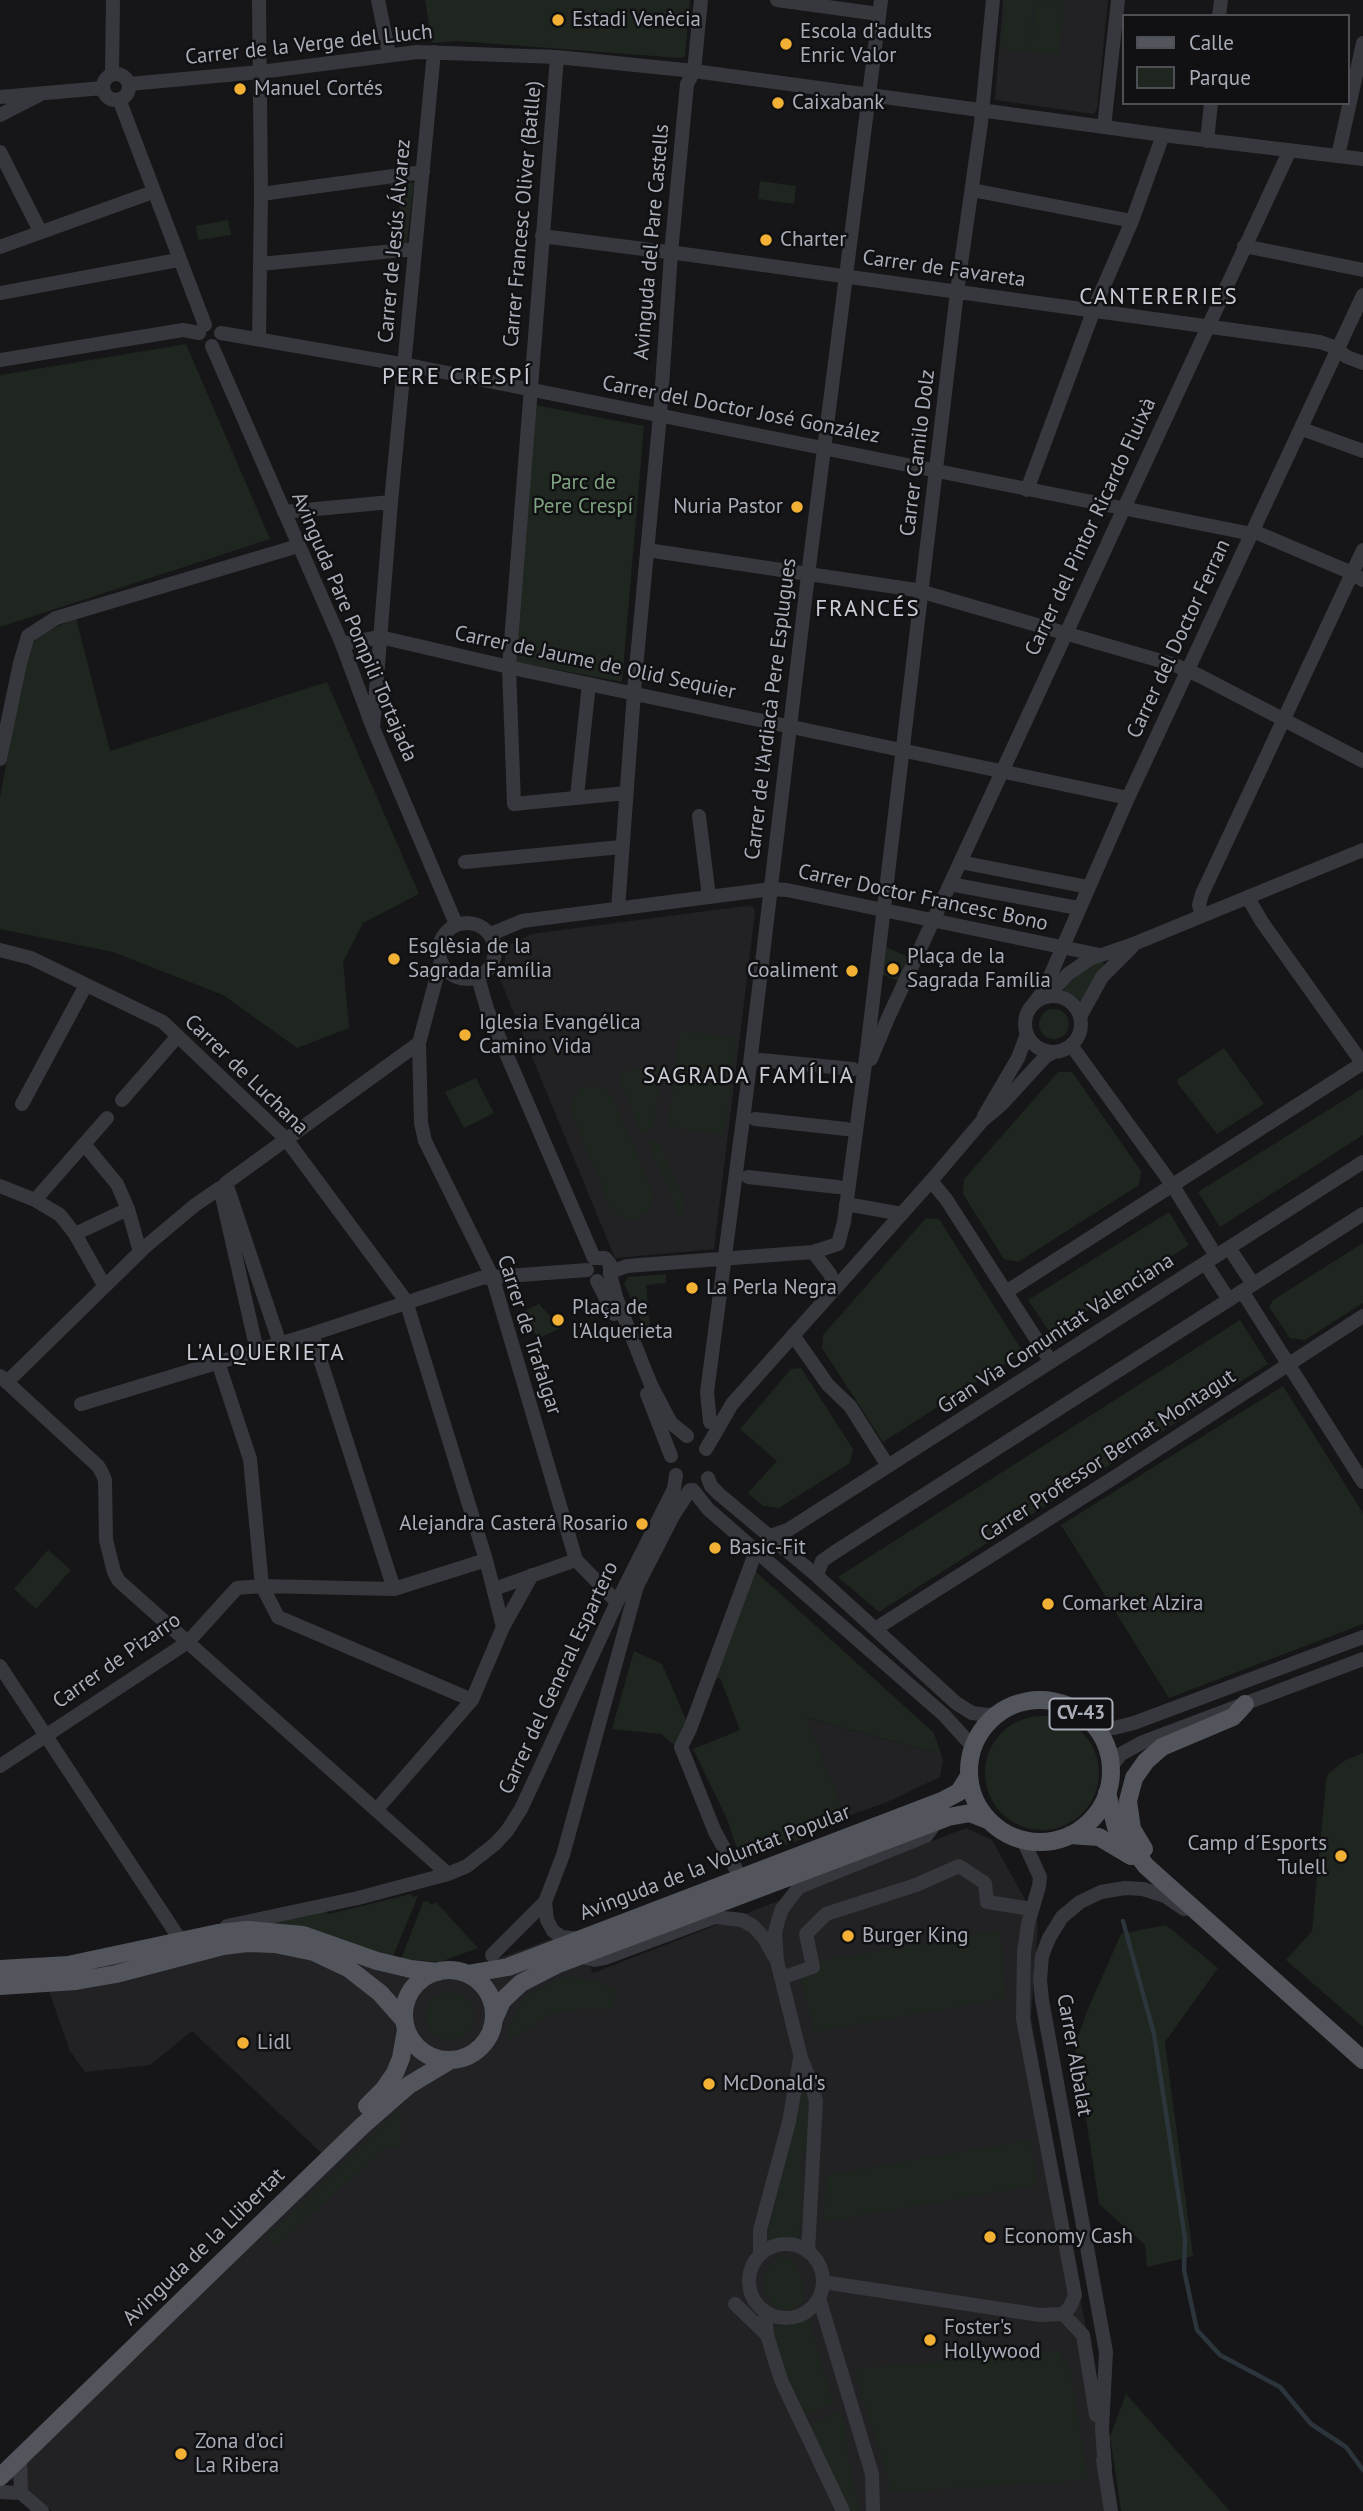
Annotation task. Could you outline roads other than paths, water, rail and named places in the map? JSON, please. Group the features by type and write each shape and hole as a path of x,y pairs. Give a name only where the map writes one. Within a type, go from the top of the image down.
{"main road":[{"name":"CV-43","path":"997,1714 1016,1704 1037,1700 1059,1703 1078,1712 1094,1726 1106,1745 1111,1767 1103,1804 1089,1822 1070,1835"},
{"path":"1233,1943 1192,1894 1139,1843 1132,1829 1128,1801 1134,1778 1154,1753 1169,1743 1233,1717 1245,1704"},
{"path":"997,1714 982,1729 973,1747 968,1776 978,1807 988,1820 1004,1833 1023,1840"},
{"name":"Avinguda de la Voluntat Popular","path":"494,2019 502,2001 521,1983 579,1948 942,1801 959,1792 968,1776"},
{"name":"CV-43","path":"1107,1793 1116,1827 1146,1866"},
{"name":"Avinguda de la Voluntat Popular","path":"467,1974 508,1967 579,1948 958,1814 970,1813 988,1820"},
{"name":"CV-43","path":"1023,1840 1047,1841 1070,1835 1099,1837 1146,1866 1363,2060"},
{"path":"0,1969 68,1965 218,1933 265,1930 303,1935 377,1961 411,1969 467,1974 485,1989 492,2003 494,2019 491,2032 474,2052 449,2061 428,2055 411,2040 405,2025 380,1993 348,1968 314,1952 275,1944 223,1946 116,1974 76,1981 0,1986"},
{"path":"405,2025 404,2010 412,1990 419,1982 438,1972"},
{"name":"Avinguda de la Llibertat","path":"0,2465 384,2090 401,2058 405,2025"},
{"name":"Avinguda de la Llibertat","path":"0,2477 362,2126 409,2085 449,2061"}],"street":[{"path":"112,74 113,0"},
{"path":"259,0 259,339"},
{"path":"378,0 388,54"},
{"name":"Avinguda del Pare Castells","path":"618,909 671,253 687,84 694,71 702,0"},
{"path":"777,0 880,7"},
{"name":"Carrer Camilo Dolz","path":"882,910 923,592 957,292 983,109 993,0"},
{"path":"1104,127 1118,0"},
{"name":"Carrer de l'Ardiacà Pere Esplugues","path":"710,1422 708,1392 880,7"},
{"path":"1338,156 1363,43"},
{"name":"Carrer de la Verge del Lluch","path":"129,83 260,72 388,54 434,52 556,57 694,71 1289,152 1363,159"},
{"name":"Carrer de Jesús Álvarez","path":"373,728 391,502 434,52"},
{"name":"Carrer Francesc Oliver (Batlle)","path":"556,57 509,667 514,804 577,796"},
{"path":"112,74 121,74 129,83 128,92 119,99 107,96 103,88 105,79 112,74"},
{"path":"0,97 103,88"},
{"path":"0,115 47,91"},
{"path":"0,360 202,329 215,324 221,333 218,343 212,346 202,342 202,329 119,99"},
{"path":"1207,141 1211,105"},
{"path":"1027,490 1163,135"},
{"path":"0,152 40,231"},
{"name":"Carrer del Pintor Ricardo Fluixà","path":"933,921 1289,152"},
{"path":"261,194 423,172"},
{"path":"972,190 1132,221"},
{"path":"0,247 153,192"},
{"name":"Carrer de Favareta","path":"542,236 1320,342 1363,363"},
{"path":"1244,246 1363,270"},
{"path":"260,264 415,249"},
{"path":"0,293 178,260"},
{"name":"Carrer del Doctor Ferran","path":"1041,999 1078,908 1128,798 1363,295"},
{"name":"Carrer del Doctor José González","path":"221,333 530,389 1027,490 1252,532 1358,576"},
{"name":"Avinguda Pare Pompili Tortajada","path":"212,346 342,644 373,728 456,925"},
{"path":"1302,429 1363,451"},
{"path":"284,512 391,502"},
{"path":"0,760 27,636 56,618 298,546"},
{"path":"647,550 923,592 1066,634 1188,670 1363,761"},
{"path":"1202,916 1199,901 1283,719 1358,576 1363,550"},
{"name":"Carrer de Jaume de Olid Sequier","path":"342,644 380,637 509,667 1128,798"},
{"path":"589,684 577,796 626,793"},
{"path":"699,816 709,897"},
{"path":"465,862 621,847"},
{"path":"982,1121 1018,1058 1027,1034 1026,1016 1068,974 1100,955 1136,943 1363,850"},
{"path":"960,862 1088,887"},
{"path":"1014,896 1018,873"},
{"path":"950,884 1078,908"},
{"name":"Carrer Doctor Francesc Bono","path":"491,934 522,921 772,889 1100,955"},
{"path":"1006,1292 1362,1064 1248,898"},
{"path":"593,1270 603,1281 611,1273 627,1266 813,1252 838,1244 862,1083 882,910"},
{"path":"862,1083 888,1017 933,921"},
{"path":"475,923 491,934 496,950 495,958 491,966 478,977 464,979 450,974 440,961 439,944 449,929 456,925 475,923"},
{"path":"671,1456 673,1443 677,1438 689,1436 727,1409 982,1121 1001,1105 1045,1057 1070,1045 1079,1033 1080,1017 1102,977 1136,943"},
{"name":"Carrer de Luchana","path":"0,950 31,958 163,1022 286,1139 406,1301 486,1559 503,1627"},
{"name":"Carrer de Trafalgar","path":"440,961 419,1043 421,1123 425,1141 492,1276 576,1560 617,1602"},
{"path":"434,989 444,976 450,974"},
{"path":"478,977 487,1009 671,1456 676,1475 708,1509 944,1715 973,1747"},
{"path":"22,1104 86,985"},
{"path":"1041,999 1063,998 1080,1017"},
{"path":"1027,1034 1038,1047 1054,1052"},
{"path":"122,1100 177,1037"},
{"path":"419,1043 195,1205 142,1250 3,1379 98,1466 105,1480 106,1540 114,1573 119,1581 448,1874"},
{"path":"1070,1045 1173,1186 1217,1256 1247,1288 1288,1364 1363,1482"},
{"path":"761,1059 852,1069"},
{"path":"35,1200 107,1118"},
{"path":"755,1119 846,1129"},
{"path":"84,1144 117,1184 142,1250"},
{"name":"Gran Via Comunitat Valenciana","path":"770,1536 788,1530 1363,1162"},
{"path":"748,1177 838,1187"},
{"path":"931,1181 946,1199 1051,1362"},
{"path":"0,1186 35,1200 60,1215 75,1234 104,1285"},
{"path":"223,1186 280,1344"},
{"path":"223,1186 257,1351"},
{"path":"846,1204 902,1214"},
{"path":"75,1234 128,1209"},
{"path":"817,1576 819,1565 835,1552 1363,1214"},
{"path":"813,1252 830,1274 835,1289"},
{"path":"1217,1256 1229,1300"},
{"path":"80,1404 492,1276 593,1270 606,1258 610,1264 623,1317 651,1385 671,1423 706,1449 710,1464 708,1478 703,1487 691,1490 674,1514 637,1586 563,1855 545,1902 492,1955"},
{"name":"Carrer Professor Bernat Montagut","path":"875,1629 1363,1316"},
{"path":"312,1334 394,1590"},
{"path":"793,1335 828,1385 850,1406 888,1466"},
{"path":"218,1362 250,1459 262,1586 278,1618 472,1700"},
{"path":"706,1449 727,1409"},
{"name":"Carrer del General Espartero","path":"143,1949 448,1874 467,1866 482,1855 507,1831 521,1809 617,1602 674,1489 676,1475"},
{"path":"708,1478 719,1494 817,1576 956,1703 972,1713 997,1714"},
{"path":"737,1871 715,1832 681,1747 695,1717 756,1551"},
{"name":"Carrer de Pizarro","path":"0,1766 188,1642 237,1588 262,1586 394,1590 486,1559"},
{"path":"494,1589 576,1560"},
{"path":"377,1809 472,1700 503,1627 532,1575"},
{"path":"1094,1726 1114,1728 1134,1723 1363,1637"},
{"path":"1111,1767 1121,1754 1143,1742 1363,1659"},
{"path":"0,1667 179,1938"},
{"name":"Avinguda de la Voluntat Popular","path":"776,1961 775,1933 778,1921 782,1909 799,1887 926,1836 937,1821"},
{"name":"Carrer Albalat","path":"1023,1840 1040,1877 1024,1952 1023,2019 1075,2295 1070,2307 1063,2314 1083,2335 1111,2511"},
{"path":"781,1978 813,1967 806,1934 826,1914 916,1885 959,1866 985,1883 987,1902 1032,1909"},
{"name":"Carrer Albalat","path":"1105,2469 1102,2429 1106,2352 1042,2000 1041,1969 1048,1938 1069,1910 1091,1896 1125,1888 1143,1889 1175,1902 1288,1993"},
{"path":"545,1902 547,1920 553,1931 579,1948"},
{"name":"Avinguda de la Voluntat Popular","path":"579,1948 595,1961 715,1917 741,1920 753,1926 764,1938 776,1961"},
{"path":"776,1961 801,2058 816,2101 808,2252"},
{"path":"0,1996 24,1986"},
{"path":"760,2255 760,2230 789,2122 801,2058"},
{"path":"778,2246 799,2247 808,2252 821,2271 822,2282 818,2298 811,2308 801,2315 789,2318 776,2317 765,2312 758,2306 749,2286 752,2266 760,2255 778,2246"},
{"path":"822,2282 1040,2315 1063,2314"},
{"path":"818,2298 872,2474 873,2511"},
{"path":"735,2304 767,2334"},
{"path":"765,2312 767,2334 781,2380 843,2511"},
{"path":"20,2457 21,2493"},
{"path":"0,2493 21,2493 42,2511"}],"waterway":[{"path":"1123,1921 1154,2034 1185,2239 1184,2270 1197,2330 1220,2355 1280,2387 1311,2424 1346,2447 1363,2470"}],"place":[{"name":"Estadi Venècia","path":"558,20"},
{"name":"Escola d'adults Enric Valor","path":"786,44"},
{"name":"Manuel Cortés","path":"240,89"},
{"name":"Caixabank","path":"778,103"},
{"name":"Charter","path":"766,240"},
{"name":"Nuria Pastor","path":"797,507"},
{"name":"Esglèsia de la Sagrada Família","path":"394,959"},
{"name":"Plaça de la Sagrada Família","path":"893,969"},
{"name":"Coaliment","path":"852,971"},
{"name":"Iglesia Evangélica Camino Vida","path":"465,1035"},
{"name":"La Perla Negra","path":"692,1288"},
{"name":"Plaça de l'Alquerieta","path":"558,1320"},
{"name":"Alejandra Casterá Rosario","path":"642,1524"},
{"name":"Basic-Fit","path":"715,1548"},
{"name":"Comarket Alzira","path":"1048,1604"},
{"name":"Camp d´Esports Tulell","path":"1341,1856"},
{"name":"Burger King","path":"848,1936"},
{"name":"Lidl","path":"243,2043"},
{"name":"McDonald's","path":"709,2084"},
{"name":"Economy Cash","path":"990,2237"},
{"name":"Foster's Hollywood","path":"930,2340"},
{"name":"Zona d'oci La Ribera","path":"181,2454"}],"district":[{"name":"CANTERERIES","path":"1159,297"},
{"name":"PERE CRESPÍ","path":"457,377"},
{"name":"FRANCÉS","path":"868,609"},
{"name":"SAGRADA FAMÍLIA","path":"749,1076"},
{"name":"L'ALQUERIETA","path":"266,1353"}],"park label":[{"name":"Parc de Pere Crespí","path":"583,495"}]}
